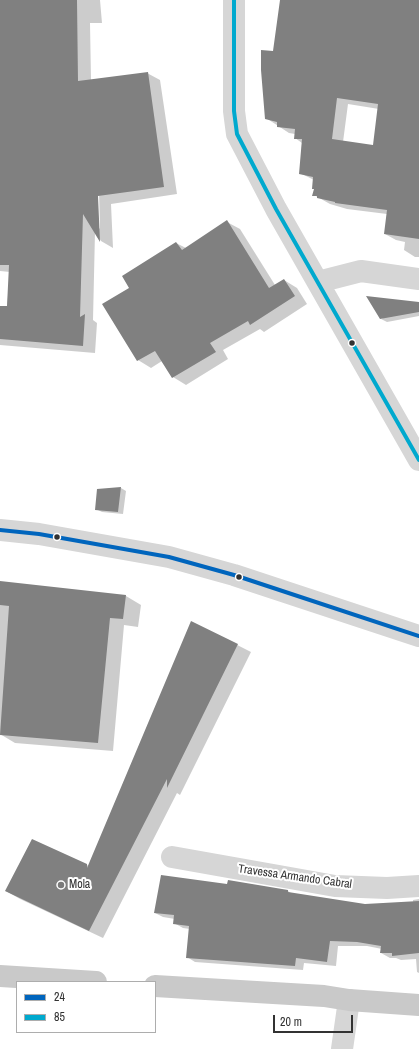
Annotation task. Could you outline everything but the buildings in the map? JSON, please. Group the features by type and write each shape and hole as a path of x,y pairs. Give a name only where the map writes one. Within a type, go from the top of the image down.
{"main road":[{"path":"0,976 80,981"},
{"path":"156,986 324,996 349,1000 419,1005"}],"street":[{"path":"234,0 234,111 238,134 276,209 419,460"},
{"path":"318,282 361,271 419,278"},
{"path":"0,530 45,535 169,557 241,577 419,636"},
{"name":"Travessa Armando Cabral","path":"172,857 335,886 387,888 419,886"},
{"path":"342,1048 349,1000"}],"transit line":[{"name":"85","path":"234,0 234,111 237,134 276,209 419,460"},
{"name":"24","path":"0,530 39,534 169,557 234,575 419,636"}],"place":[{"name":"Mola","path":"61,885"}]}
